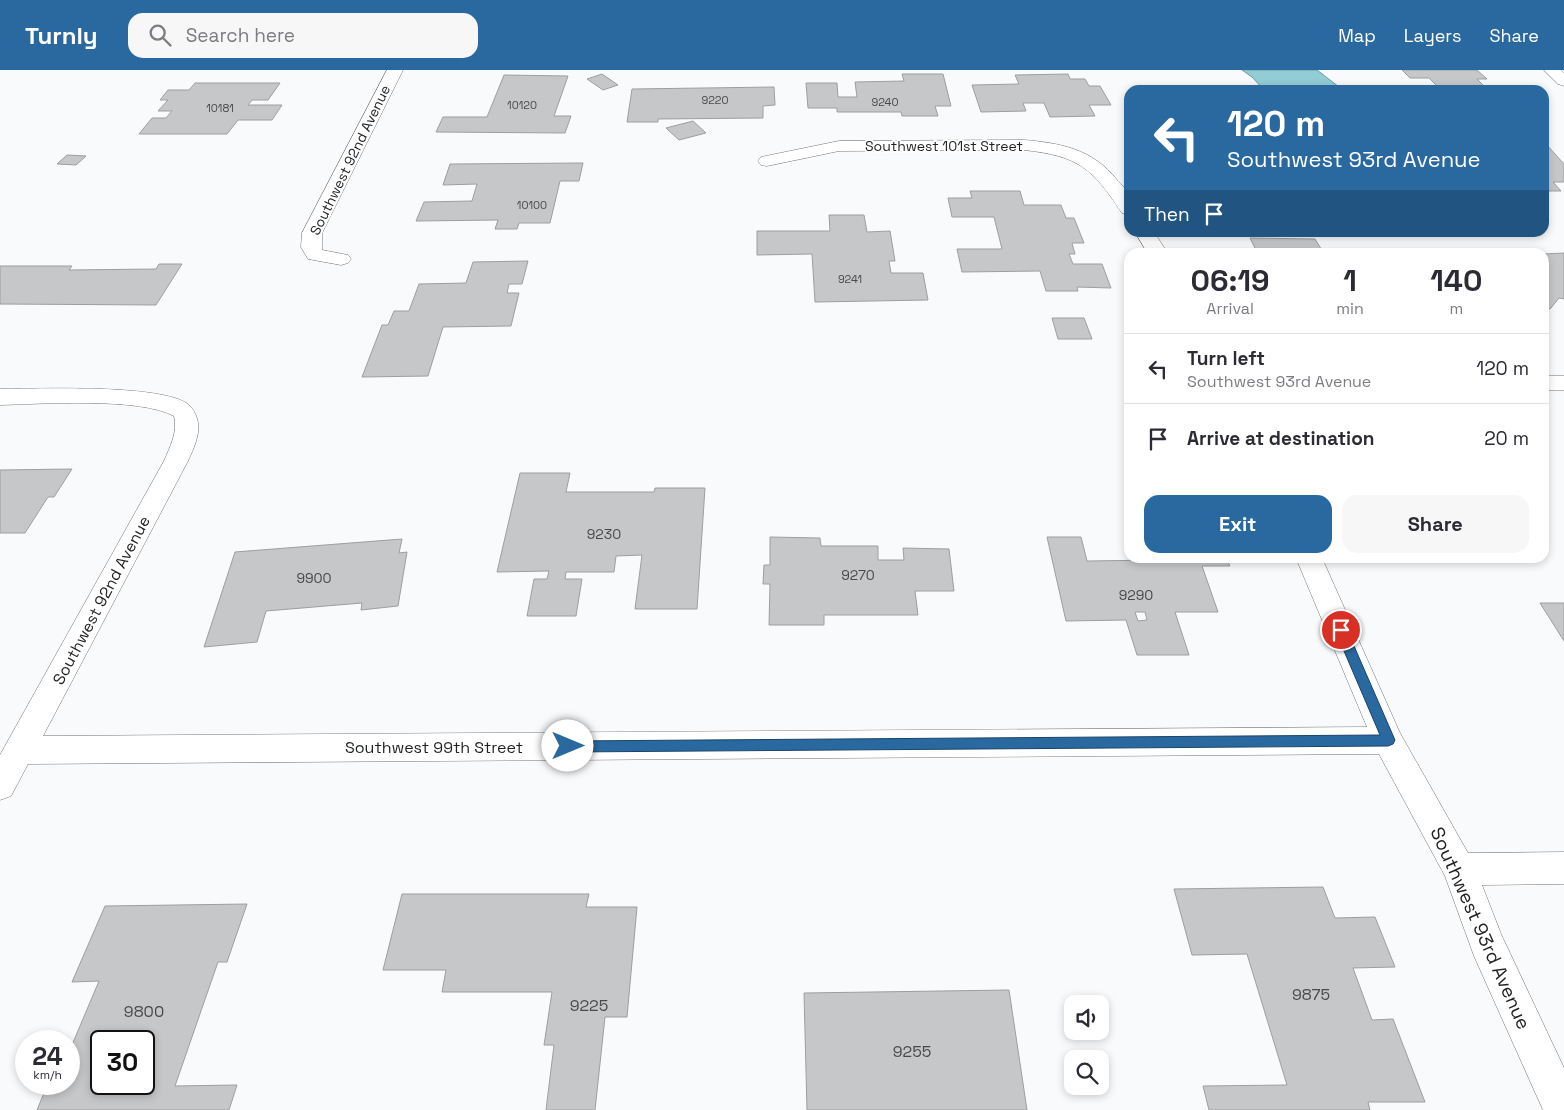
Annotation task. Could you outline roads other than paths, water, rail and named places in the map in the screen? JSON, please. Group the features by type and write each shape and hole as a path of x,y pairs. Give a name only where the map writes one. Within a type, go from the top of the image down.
{"street":[{"name":"Southwest 92nd Avenue","path":"340,259 315,255 310,242 312,233 395,70"},
{"path":"1552,70 1564,81"},
{"name":"Southwest 101st Street","path":"767,161 839,146 1039,146 1076,153 1096,166 1111,182 1124,202"},
{"path":"1147,237 1154,248"},
{"path":"1549,383 1564,383"},
{"name":"Southwest 92nd Avenue","path":"0,397 98,397 156,401 172,404 182,411 188,422 185,440 176,461 0,786"},
{"name":"Southwest 93rd Avenue","path":"1311,563 1388,740 1459,869 1487,943 1563,1110"},
{"name":"Southwest 99th Street","path":"20,750 1388,740"},
{"path":"1459,869 1564,868"}],"water":[{"path":"1242,70 1317,70 1336,85 1259,85"}]}
